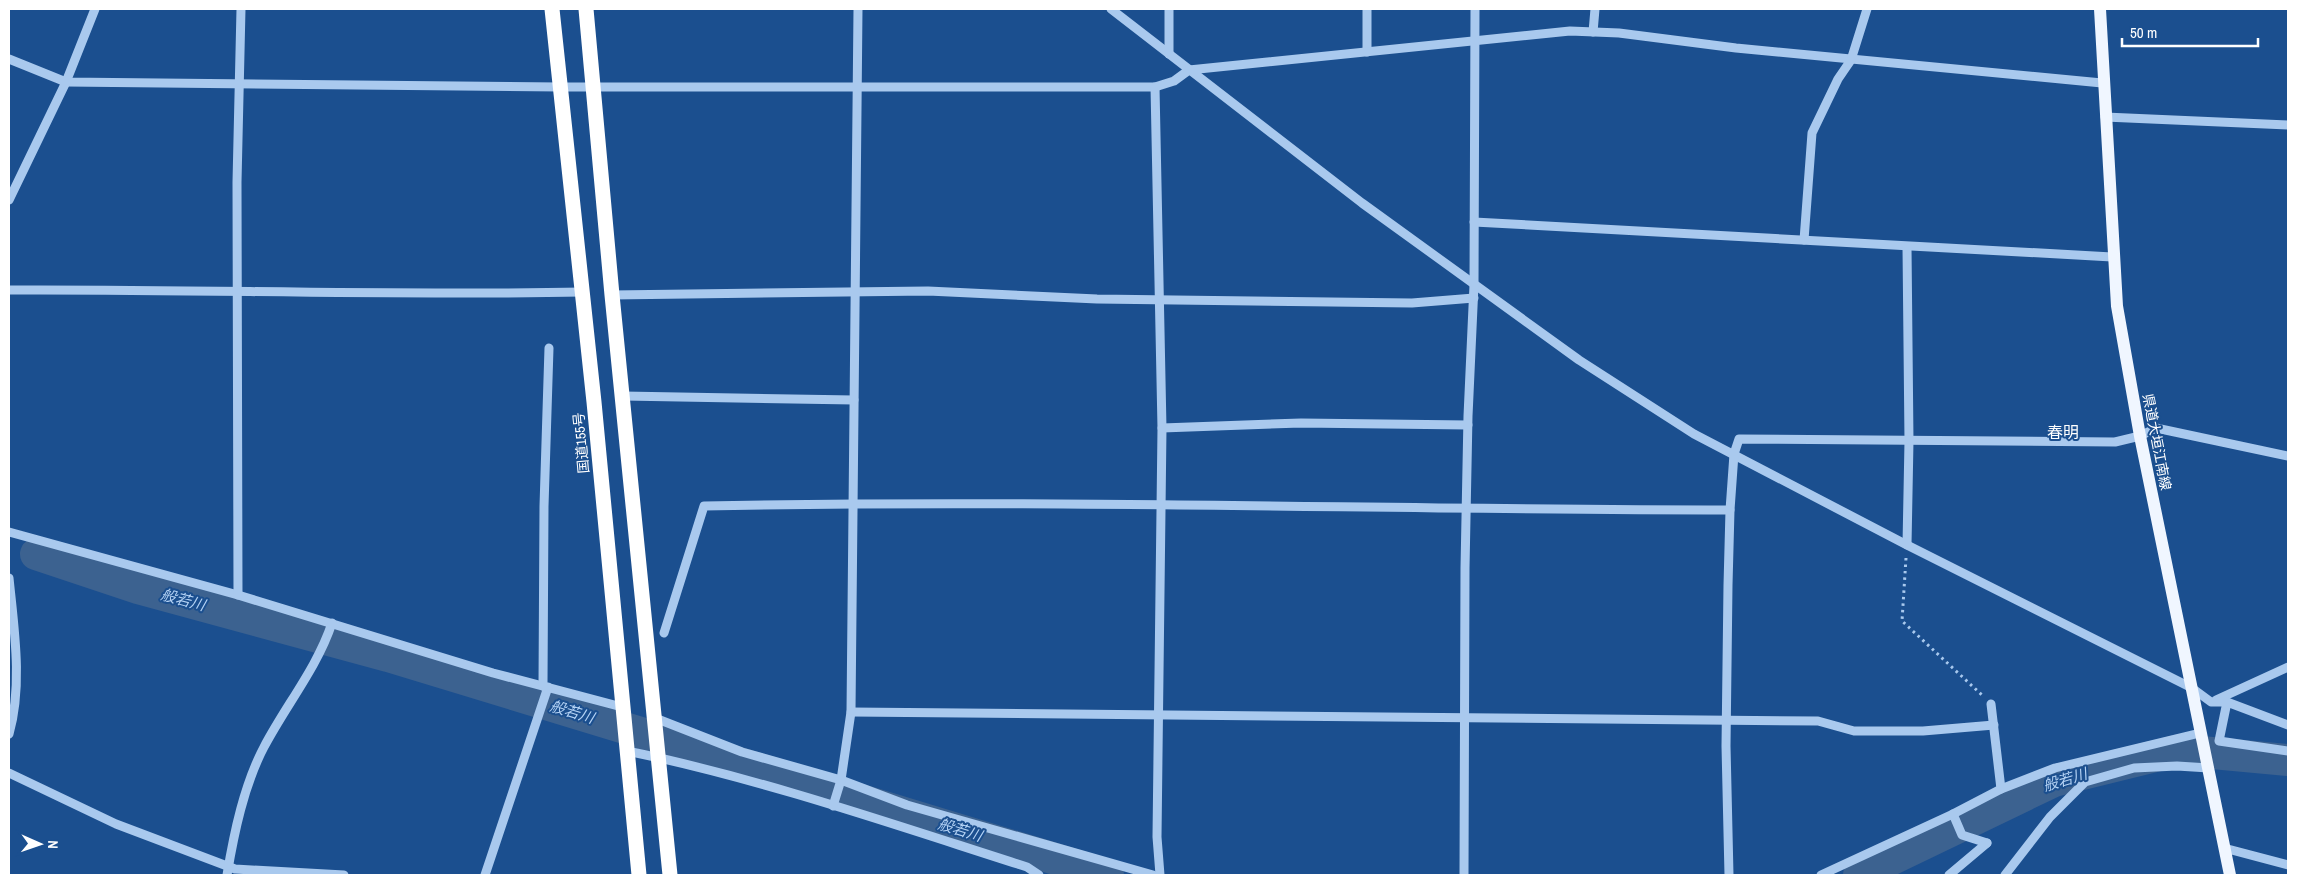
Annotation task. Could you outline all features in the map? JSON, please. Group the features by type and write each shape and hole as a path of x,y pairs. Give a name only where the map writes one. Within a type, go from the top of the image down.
{"highway":[{"name":"国道155号","path":"552,9 582,292 639,875"},
{"path":"586,9 612,295 670,875"}],"main road":[{"name":"県道大垣江南線","path":"2100,9 2102,83 2116,306 2140,436 2230,875"}],"street":[{"path":"9,200 66,82 95,9"},
{"path":"238,595 239,83 241,9"},
{"path":"834,803 841,782 851,712 858,9"},
{"path":"1111,9 1362,204 1579,360 1694,434 1907,545 2192,688 2211,702 2227,702 2288,725"},
{"path":"1169,9 1169,54"},
{"path":"1367,9 1367,52"},
{"path":"1464,875 1466,510 1474,298 1475,9"},
{"path":"1593,32 1595,9"},
{"path":"1804,240 1812,133 1838,79 1852,60 1867,9"},
{"path":"9,59 66,82 560,87 1155,87 1174,81 1189,70 1570,31 1619,33 1852,60 2102,83"},
{"path":"1155,87 1161,299 1162,428 1157,837 1160,875"},
{"path":"2105,117 2288,125"},
{"path":"1474,222 2112,257"},
{"path":"1907,247 1909,441 1907,545"},
{"path":"9,290 485,294 582,292"},
{"path":"612,295 928,291 1097,299 1412,303 1474,298"},
{"path":"485,875 546,689 544,506 549,348"},
{"path":"623,396 854,400"},
{"path":"1162,428 1302,423 1468,425"},
{"path":"1729,875 1726,720 1730,510 1734,454 1739,439 2115,442 2140,436 2156,428 2288,456"},
{"path":"664,633 704,506 853,503 1161,504 1466,510 1730,510"},
{"path":"9,532 238,595 331,626 623,713"},
{"path":"9,578 15,662 15,713 9,734"},
{"path":"228,871 249,782 260,756 325,646 331,626"},
{"path":"2211,702 2288,667"},
{"path":"2227,702 2219,741 2288,752"},
{"path":"1991,704 2000,789"},
{"path":"851,712 1818,721 1854,731 1924,731 1994,725"},
{"path":"656,722 907,805 1153,875"},
{"path":"1821,875 1954,816 2000,789 2055,768 2200,732"},
{"path":"626,745 834,803 1027,868 1039,875"},
{"path":"2005,875 2050,818 2085,782 2134,768 2177,766 2209,768"},
{"path":"9,773 116,824 228,871 235,869 344,875"},
{"path":"1949,875 1987,843 1962,834 1954,816"},
{"path":"2224,848 2288,865"}],"path":[{"path":"1907,545 1902,621 1991,704"}],"waterway":[{"name":"般若川","path":"36,554 138,588 388,656 1108,875"},
{"name":"般若川","path":"1859,875 2054,781 2180,750 2288,760"}],"district":[{"name":"春明","path":"2063,432"}]}
